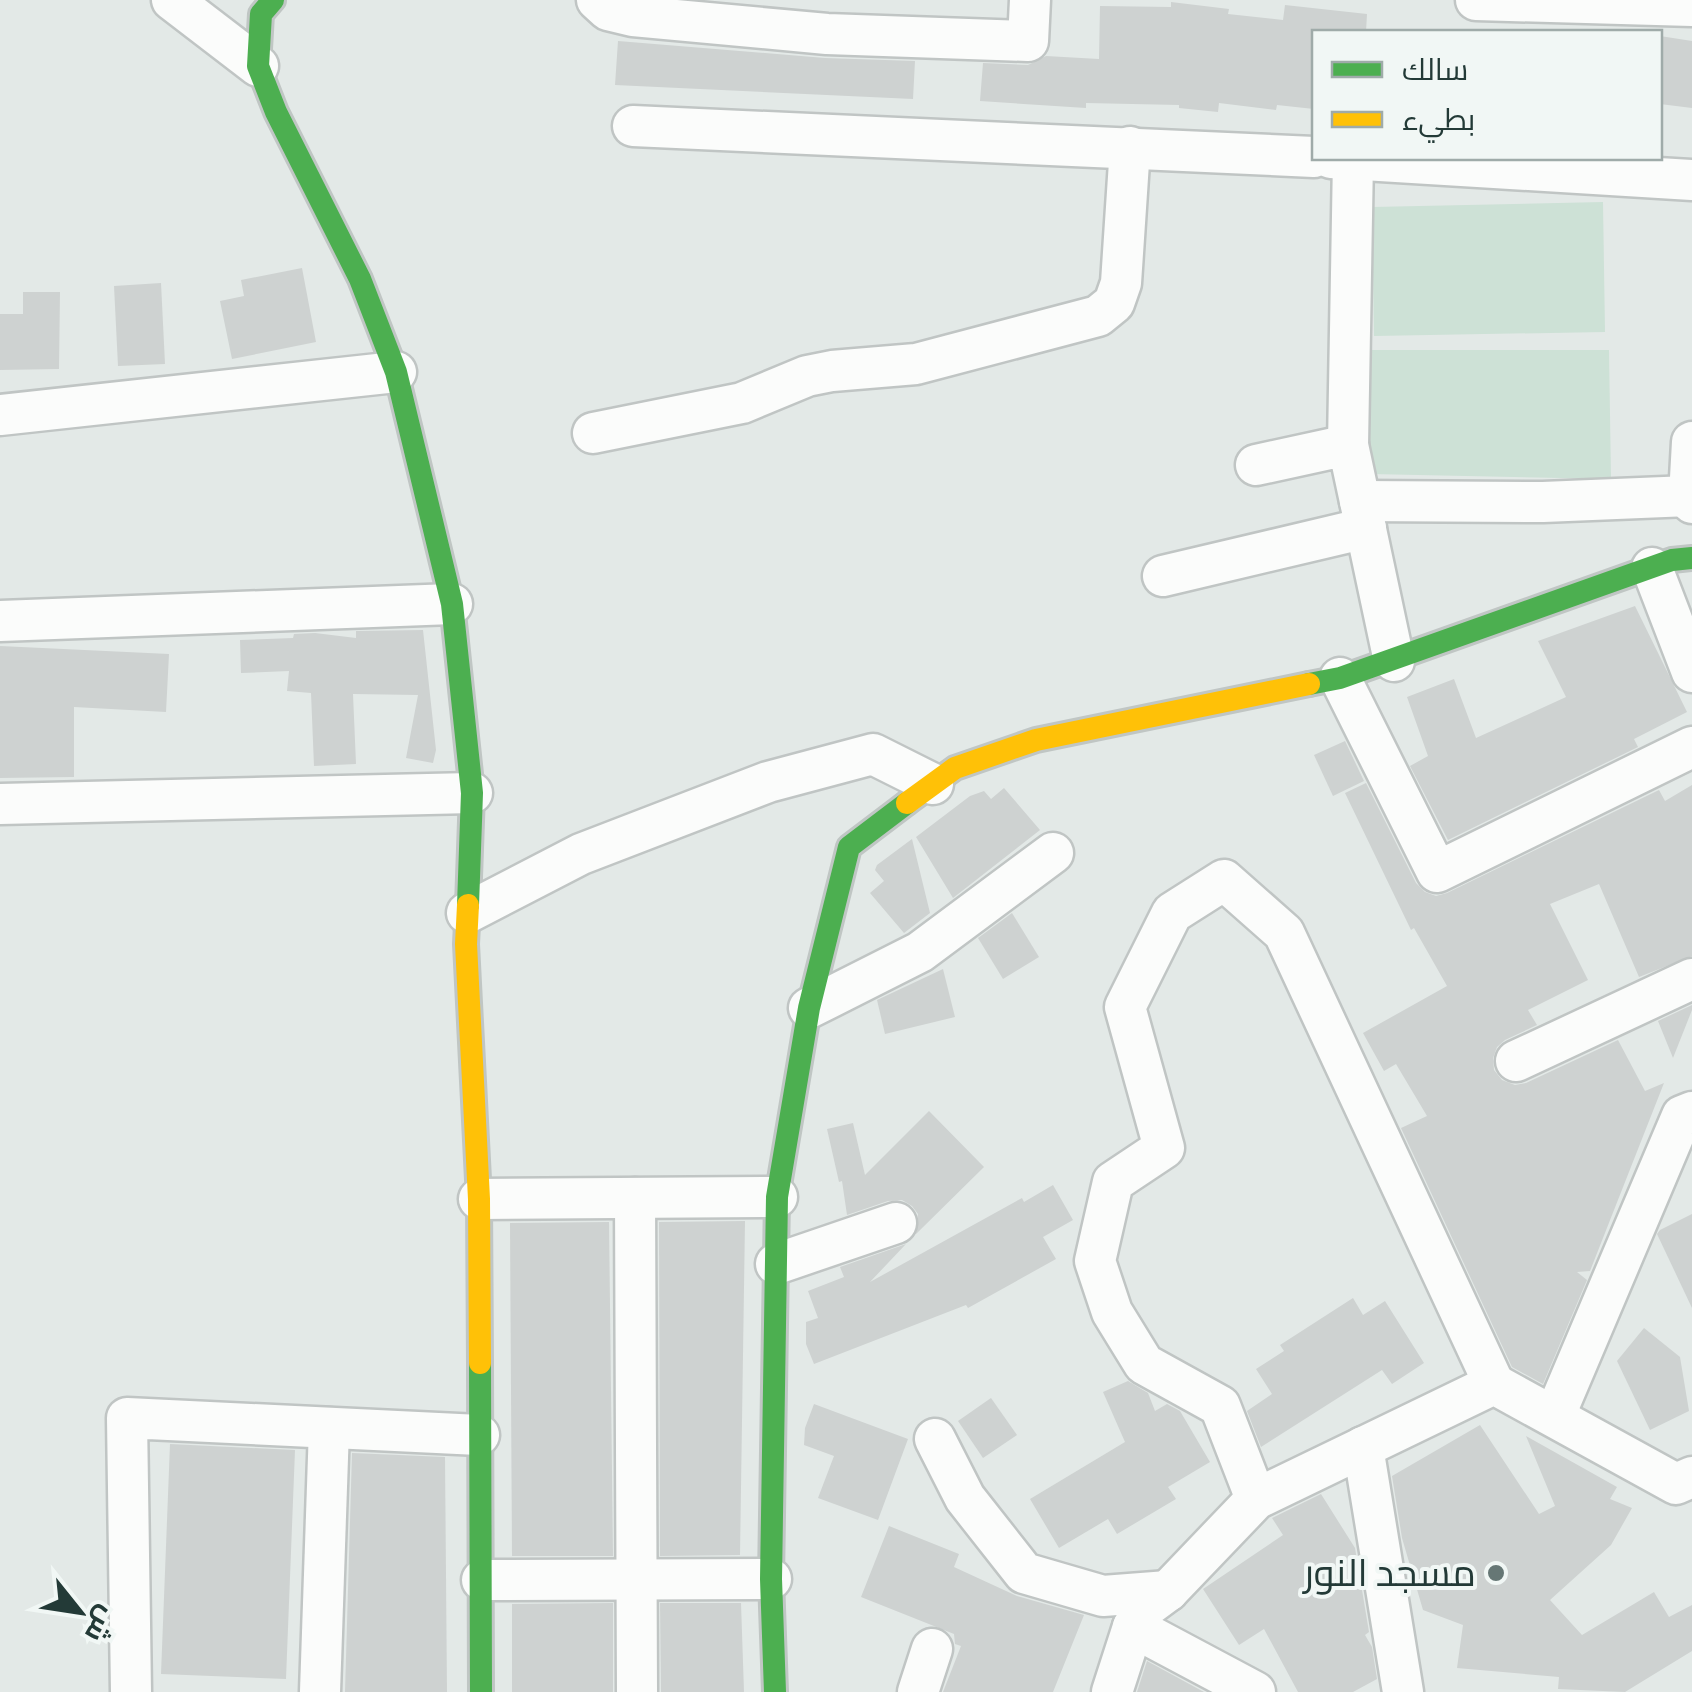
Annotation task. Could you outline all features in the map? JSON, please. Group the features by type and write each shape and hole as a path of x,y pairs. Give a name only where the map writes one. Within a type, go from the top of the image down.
{"street":[{"path":"172,0 258,66"},
{"path":"273,0 262,14 258,66 276,112 360,279 396,372 452,604 472,793 468,913 479,1199 481,1692"},
{"path":"597,0 608,10 634,16 828,17 1028,41 1030,0"},
{"path":"1476,0 1692,6"},
{"path":"633,126 1312,156"},
{"path":"592,433 742,403 808,376 916,364 1098,316 1114,303 1121,284 1130,147"},
{"path":"1353,160 1348,444 1394,661"},
{"path":"1369,160 1692,180"},
{"path":"0,415 396,372"},
{"path":"1163,576 1363,515 1542,502 1691,500 1692,442"},
{"path":"1256,465 1348,444"},
{"path":"776,1692 771,1579 777,1198 809,1008 849,848 955,768 1036,740 1340,678 1672,560 1692,558"},
{"path":"1652,568 1692,672"},
{"path":"0,621 452,604"},
{"path":"1340,678 1437,872 1692,747"},
{"path":"468,913 580,854 768,782 872,754 933,784"},
{"path":"0,804 472,793"},
{"path":"809,1008 920,952 1053,853"},
{"path":"1256,1499 1220,1406 1144,1364 1112,1312 1095,1261 1113,1182 1164,1148 1125,1007 1172,913 1224,880 1284,933 1494,1384 1687,1485"},
{"path":"1516,1061 1692,979"},
{"path":"1555,1415 1682,1116 1692,1112"},
{"path":"635,1198 637,1692"},
{"path":"479,1199 777,1198"},
{"path":"776,1264 896,1224"},
{"path":"1112,1692 1133,1627 1145,1608 1168,1591 1256,1499 1494,1384"},
{"path":"131,1692 127,1418 479,1435"},
{"path":"320,1692 328,1428"},
{"path":"935,1439 965,1498 1024,1573 1103,1596 1168,1591"},
{"path":"1363,1447 1404,1692"},
{"path":"482,1580 771,1579"},
{"path":"1133,1627 1255,1692"},
{"path":"918,1692 932,1649"}],"green space":[{"path":"1603,202 1605,332 1374,336 1372,207"},
{"path":"1369,350 1609,350 1611,479 1370,474"}],"building":[{"path":"1171,2 1283,20 1285,5 1367,14 1366,30 1312,30 1312,109 1277,105 1276,110 1219,103 1218,112 1179,105 1086,103 1086,108 980,101 983,63 1028,65 1046,56 1099,59 1100,6 1171,7"},
{"path":"1662,36 1692,41 1692,108 1662,104"},
{"path":"618,41 825,58 915,61 913,99 615,85"},
{"path":"302,268 316,342 232,359 220,301 244,296 241,280"},
{"path":"161,283 165,364 118,366 114,286"},
{"path":"23,292 60,292 59,369 0,370 0,314 23,314"},
{"path":"1635,606 1687,712 1634,739 1638,747 1448,840 1410,766 1428,756 1407,697 1454,679 1476,738 1566,697 1538,641"},
{"path":"423,630 436,750 433,763 406,758 418,695 353,694 356,764 314,766 311,693 287,691 289,671 241,673 240,640 315,633 356,638 356,631"},
{"path":"0,646 169,654 166,712 74,707 74,777 0,778"},
{"path":"1345,741 1364,781 1333,796 1314,755"},
{"path":"1366,783 1416,883 1436,896 1659,790 1665,801 1692,785 1692,956 1639,977 1599,884 1550,904 1588,980 1528,1010 1537,1025 1505,1040 1493,1058 1494,1070 1502,1080 1515,1085 1618,1040 1645,1091 1664,1083 1590,1271 1577,1272 1587,1280 1543,1384 1512,1367 1401,1128 1427,1116 1396,1064 1384,1071 1363,1033 1447,986 1414,928 1411,930 1345,793"},
{"path":"1004,788 1040,830 953,898 916,837 970,796 984,791 991,799"},
{"path":"912,839 930,913 904,933 870,893 884,881 875,870 877,865"},
{"path":"1012,913 1039,957 1003,979 978,938"},
{"path":"943,969 955,1017 885,1034 877,1000"},
{"path":"1692,1005 1692,1010 1673,1058 1658,1021"},
{"path":"929,1111 984,1167 916,1234 918,1214 902,1200 847,1215 827,1129 853,1123 865,1175"},
{"path":"1053,1185 1073,1220 1043,1237 1056,1259 968,1308 966,1305 814,1364 806,1344 806,1322 818,1318 808,1291 844,1277 840,1267 906,1244 870,1282 1022,1198 1024,1202"},
{"path":"1692,1214 1692,1308 1657,1234"},
{"path":"745,1221 740,1555 660,1556 659,1222"},
{"path":"609,1222 613,1556 512,1556 510,1223"},
{"path":"1353,1298 1363,1315 1385,1301 1424,1363 1392,1384 1382,1370 1261,1447 1247,1411 1272,1394 1256,1369 1284,1351 1280,1345"},
{"path":"1644,1328 1680,1357 1689,1411 1650,1430 1617,1361"},
{"path":"1128,1381 1148,1393 1155,1411 1167,1404 1180,1411 1210,1462 1168,1487 1176,1499 1117,1534 1108,1519 1059,1548 1030,1499 1125,1442 1103,1392"},
{"path":"991,1398 1017,1435 983,1458 958,1421"},
{"path":"814,1404 908,1439 878,1520 818,1498 834,1456 804,1445 805,1428"},
{"name":"مسجد النور","path":"1480,1425 1539,1514 1555,1506 1526,1436 1617,1487 1610,1499 1632,1508 1611,1545 1550,1600 1582,1635 1654,1592 1669,1617 1692,1605 1692,1651 1625,1692 1558,1689 1559,1677 1457,1668 1463,1625 1423,1610 1402,1538 1392,1476"},
{"path":"170,1444 295,1450 286,1679 161,1674"},
{"path":"352,1453 445,1457 447,1692 345,1692"},
{"path":"1321,1494 1355,1548 1369,1632 1365,1635 1372,1647 1377,1679 1353,1692 1298,1692 1264,1629 1239,1645 1203,1589 1283,1535 1272,1518"},
{"path":"889,1526 959,1554 954,1567 1017,1596 1084,1615 1053,1692 943,1692 961,1646 955,1644 954,1634 861,1597"},
{"path":"613,1603 613,1692 512,1692 512,1604"},
{"path":"660,1603 741,1603 744,1692 661,1692"},
{"path":"1147,1661 1204,1692 1137,1692"}],"traffic: fast":[{"path":"273,0 261,14 258,66 276,112 360,279 396,372 452,604 472,793 468,905"},
{"path":"1309,684 1340,678 1672,560 1692,558"},
{"path":"775,1692 771,1579 777,1197 809,1008 849,847 907,803"},
{"path":"480,1363 481,1692"}],"traffic: slow":[{"path":"907,803 955,768 1036,740 1309,684"},
{"path":"468,905 466,944 479,1199 480,1363"}],"place":[{"name":"مسجد النور","path":"1496,1573"}]}
